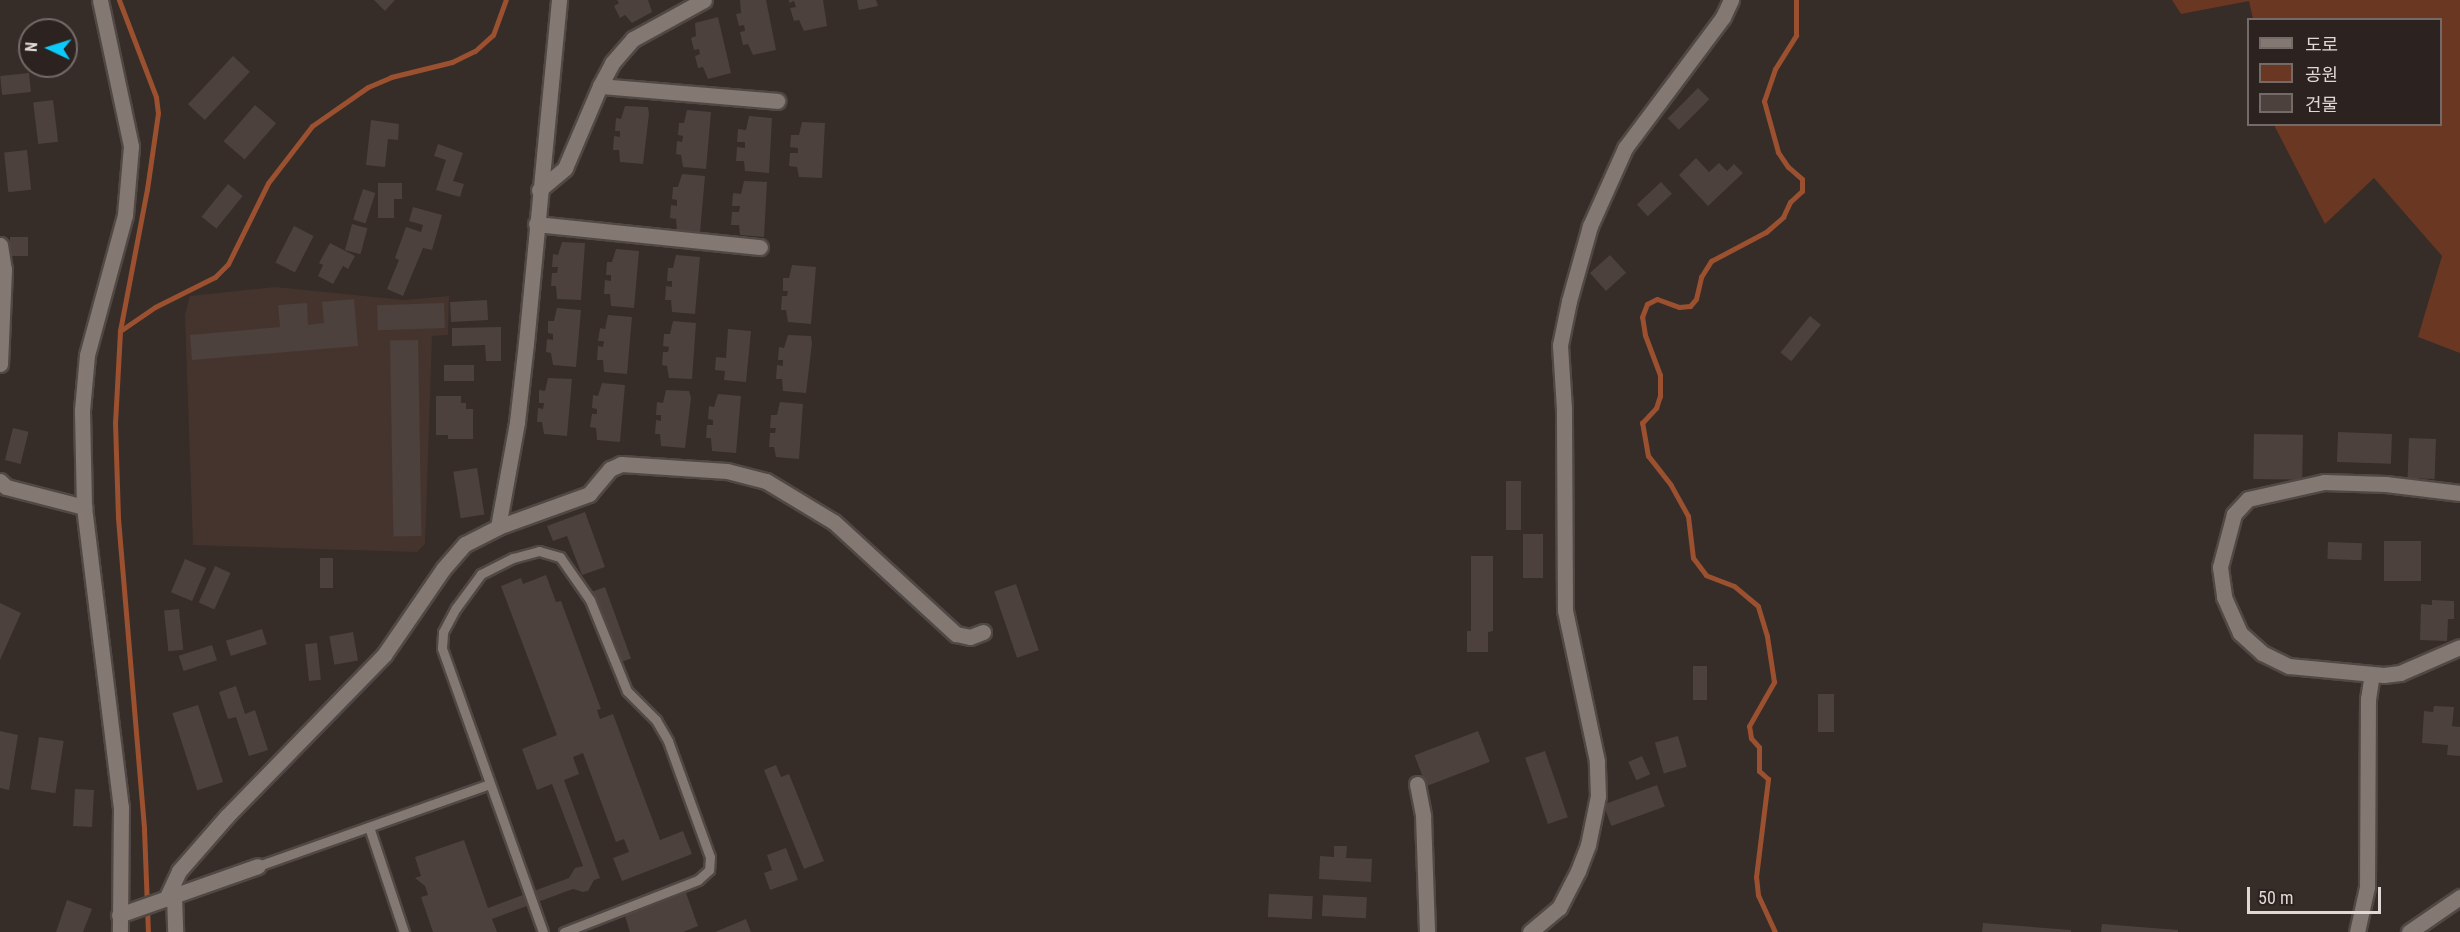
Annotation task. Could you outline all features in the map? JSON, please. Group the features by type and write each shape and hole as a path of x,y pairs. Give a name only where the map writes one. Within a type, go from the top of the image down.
{"street":[{"path":"498,527 517,422 559,0"},
{"path":"539,190 565,168 612,63 633,39 704,0"},
{"path":"1530,932 1559,908 1578,872 1588,845 1598,796 1597,761 1564,610 1564,409 1560,345 1569,301 1590,226 1625,147 1723,17 1731,0"},
{"path":"100,1 131,146 125,215 87,355 82,410 84,507 121,807 120,932"},
{"path":"600,86 777,101"},
{"path":"536,224 760,247"},
{"path":"0,245 4,269 0,364"},
{"path":"175,932 164,900 179,871 228,816 384,655 443,569 465,544 498,527 589,494 610,469 621,464 727,471 766,481 834,522 956,634 970,637 983,632"},
{"path":"0,482 6,487 84,507"},
{"path":"2460,493 2386,484 2324,482 2247,499 2234,514 2220,567 2224,597 2240,633 2262,653 2289,666 2372,675 2400,673 2460,647"},
{"path":"2357,932 2367,887 2368,699 2372,675"},
{"path":"1417,784 1422,816 1427,932"},
{"path":"119,915 258,866"},
{"path":"2409,932 2460,897"}],"lane":[{"path":"543,932 442,648 443,632 456,608 482,574 513,558 539,551 560,557 590,600 627,691 656,720 668,741 710,857 709,870 698,880 564,932"},
{"path":"258,866 489,784"},
{"path":"369,827 404,932"}],"shaded area":[{"path":"275,287 404,300 449,296 448,335 432,336 425,544 417,552 193,545 185,315 190,296"}],"green space":[{"path":"2172,0 2460,0 2460,353 2418,337 2442,256 2374,178 2325,224 2275,126 2442,126 2442,18 2253,18 2249,1 2181,14"}],"building":[{"path":"374,0 395,0 385,11"},
{"path":"617,0 648,0 652,12 632,23 625,15 620,18 614,6 619,3"},
{"path":"740,0 766,0 776,50 753,55 748,44 743,45 740,32 745,31 744,25 739,26 736,14 741,13"},
{"path":"789,0 823,0 827,26 804,31 799,20 794,21 790,8 796,7 794,1 789,3"},
{"path":"857,0 876,0 878,6 859,10"},
{"path":"718,17 731,73 708,79 703,67 698,68 695,56 700,54 699,49 694,50 691,38 696,36 695,23"},
{"path":"233,56 250,72 205,120 188,104"},
{"path":"18,74 18,78 30,78 31,92 2,95 0,76"},
{"path":"1698,88 1709,99 1679,130 1668,118"},
{"path":"53,100 58,142 38,144 33,102"},
{"path":"255,105 276,123 245,160 224,141"},
{"path":"625,106 648,107 643,164 620,162 619,150 613,150 614,136 620,137 620,131 615,131 616,118 621,119"},
{"path":"687,110 711,112 706,169 683,167 681,155 676,154 677,141 682,142 683,136 678,135 679,123 684,123"},
{"path":"749,116 772,118 769,173 745,171 744,161 736,161 737,147 745,148 745,142 737,142 738,129 746,130"},
{"path":"371,120 399,124 398,140 388,139 385,167 366,165"},
{"path":"802,122 825,123 822,178 799,177 797,167 789,166 790,153 798,153 798,148 790,147 791,135 799,135"},
{"path":"438,144 463,153 453,181 464,184 460,197 436,190 446,160 434,156"},
{"path":"27,150 31,190 8,192 4,152"},
{"path":"1696,158 1709,172 1719,163 1727,171 1734,164 1743,173 1708,206 1679,175"},
{"path":"682,174 705,176 700,233 677,231 676,219 670,218 671,205 677,206 677,200 672,199 673,187 678,187"},
{"path":"744,181 767,182 764,237 740,235 739,225 731,225 732,212 739,212 740,206 732,206 733,193 741,194"},
{"path":"1661,182 1672,194 1648,216 1637,205"},
{"path":"378,183 402,183 402,199 394,199 394,218 378,218"},
{"path":"228,184 243,196 216,229 202,217"},
{"path":"363,189 375,193 365,223 353,219"},
{"path":"413,207 442,215 432,250 423,248 403,296 387,289 399,260 395,258 406,227 421,232 423,225 409,221"},
{"path":"352,224 367,228 360,254 345,250"},
{"path":"294,226 314,236 295,273 275,263"},
{"path":"10,237 28,237 28,256 10,256"},
{"path":"562,242 585,243 581,300 557,299 556,286 551,286 552,273 557,273 558,267 552,267 553,254 558,255"},
{"path":"330,243 355,256 348,269 343,266 333,284 318,276 323,265 319,263"},
{"path":"616,249 639,251 634,308 611,306 610,294 604,294 605,280 611,281 611,275 606,275 607,262 612,262"},
{"path":"676,255 700,257 695,314 672,312 671,300 665,300 666,286 672,287 672,281 667,281 668,268 673,268"},
{"path":"1610,255 1626,273 1606,291 1590,273"},
{"path":"792,265 816,267 811,324 788,322 786,310 781,310 782,296 787,296 788,291 783,291 783,278 789,278"},
{"path":"354,299 358,346 192,360 190,335 280,327 278,305 307,303 308,325 324,323 322,302"},
{"path":"487,300 488,320 451,322 450,302"},
{"path":"444,303 445,328 378,330 377,305"},
{"path":"557,308 581,310 576,367 553,365 551,353 546,352 547,339 553,340 553,334 548,333 548,321 554,321"},
{"path":"608,315 632,317 627,374 604,372 603,360 597,360 598,346 603,347 604,341 598,341 600,328 605,329"},
{"path":"1810,316 1821,325 1791,361 1780,353"},
{"path":"673,321 696,323 692,379 669,378 667,366 662,365 663,352 668,352 669,347 663,346 664,334 670,334"},
{"path":"501,327 501,361 486,361 485,345 452,346 452,328"},
{"path":"728,329 751,331 746,382 724,380 725,371 715,370 716,357 726,358"},
{"path":"788,335 811,336 806,393 783,391 782,379 776,379 777,365 783,366 783,360 778,360 779,347 784,348"},
{"path":"390,340 418,340 421,536 393,536"},
{"path":"444,365 474,365 474,381 444,381"},
{"path":"548,378 572,379 567,436 544,434 542,422 537,422 538,408 543,409 544,403 539,403 539,390 545,391"},
{"path":"602,383 625,385 620,442 597,440 596,428 590,427 592,414 597,414 597,409 592,408 593,395 598,396"},
{"path":"666,390 689,391 691,398 685,448 661,446 660,434 655,434 656,420 661,421 661,415 656,415 657,402 663,403"},
{"path":"718,394 741,396 736,453 712,451 711,438 706,438 707,425 713,425 713,420 708,419 709,406 714,407"},
{"path":"436,396 461,396 461,403 466,403 466,409 473,409 473,439 448,439 448,435 436,435"},
{"path":"780,402 803,404 799,459 776,457 774,447 769,447 770,433 775,433 776,428 770,428 771,415 777,415"},
{"path":"13,428 29,432 21,464 5,460"},
{"path":"2338,432 2392,434 2391,464 2337,462"},
{"path":"2254,434 2303,435 2302,480 2253,479"},
{"path":"2409,438 2436,439 2435,479 2408,478"},
{"path":"477,468 484,514 461,518 453,472"},
{"path":"1506,481 1521,481 1521,530 1506,530"},
{"path":"585,512 605,567 582,575 567,536 553,541 547,526"},
{"path":"1523,534 1543,534 1543,578 1523,578"},
{"path":"2384,541 2421,541 2421,581 2384,581"},
{"path":"2328,542 2362,543 2361,560 2327,559"},
{"path":"1471,556 1493,556 1493,631 1488,632 1488,652 1467,652 1467,631 1471,631"},
{"path":"320,558 333,558 333,588 320,588"},
{"path":"185,559 206,568 192,601 171,592"},
{"path":"215,566 231,573 214,609 199,603"},
{"path":"546,575 556,602 561,601 601,709 597,710 600,719 613,714 660,840 683,831 692,854 622,881 613,858 629,852 624,839 616,842 583,753 573,757 579,774 564,780 600,878 594,880 588,891 573,889 492,919 497,932 433,932 421,897 428,895 425,886 415,878 421,876 415,857 464,840 488,908 569,878 575,868 583,866 552,784 537,790 522,749 557,735 501,586 521,578 523,584"},
{"path":"1016,584 1039,650 1017,658 994,591"},
{"path":"605,587 631,658 618,663 592,592"},
{"path":"2432,600 2454,601 2454,619 2448,619 2447,641 2420,640 2421,604 2432,605"},
{"path":"0,603 21,613 0,660"},
{"path":"179,609 183,650 168,651 164,611"},
{"path":"262,629 267,644 231,656 226,641"},
{"path":"353,632 358,661 334,665 329,636"},
{"path":"317,643 321,680 309,681 305,644"},
{"path":"212,645 217,660 184,671 179,656"},
{"path":"1693,666 1707,666 1707,700 1693,700"},
{"path":"236,686 245,714 255,710 268,750 249,756 236,717 228,719 219,692"},
{"path":"1818,694 1834,694 1834,732 1818,732"},
{"path":"198,705 223,782 197,790 172,713"},
{"path":"2434,706 2454,707 2452,726 2460,727 2460,756 2447,755 2448,745 2422,743 2424,711 2433,712"},
{"path":"0,731 18,735 9,790 0,788"},
{"path":"1478,731 1490,762 1426,786 1415,755"},
{"path":"1678,736 1687,767 1664,773 1655,743"},
{"path":"39,737 64,741 55,793 31,789"},
{"path":"1545,751 1568,817 1548,824 1525,758"},
{"path":"1642,756 1650,774 1636,780 1628,762"},
{"path":"776,765 781,777 789,774 824,861 804,869 764,770"},
{"path":"1657,785 1665,807 1611,826 1603,804"},
{"path":"75,789 94,790 92,827 73,826"},
{"path":"1334,846 1347,846 1346,858 1372,859 1371,882 1319,879 1320,856 1334,857"},
{"path":"786,848 798,880 770,890 764,873 772,870 767,855"},
{"path":"686,893 698,926 683,932 630,932 625,916"},
{"path":"1269,894 1313,896 1312,919 1268,917"},
{"path":"1323,895 1367,897 1366,918 1322,916"},
{"path":"67,900 92,909 83,932 56,932"},
{"path":"746,919 751,932 715,932"},
{"path":"1983,923 2071,930 2071,932 1982,932"},
{"path":"2102,924 2178,930 2178,932 2101,932"}],"waterway":[{"path":"119,0 156,97 158,113 147,189 120,331 115,422 118,518 144,829 148,932"},
{"path":"120,331 155,307 215,277 228,264 268,183 312,126 368,87 391,77 452,62 475,51 493,35 506,0"},
{"path":"1775,932 1758,895 1756,877 1768,779 1759,771 1759,747 1751,738 1749,726 1774,682 1767,636 1758,606 1734,586 1706,575 1693,558 1688,516 1671,485 1648,456 1642,423 1656,408 1660,396 1660,375 1645,335 1642,317 1647,304 1657,299 1679,307 1690,306 1696,299 1701,277 1711,261 1766,232 1783,217 1790,202 1802,191 1802,179 1788,167 1778,152 1764,101 1775,69 1796,35 1796,0"}]}
